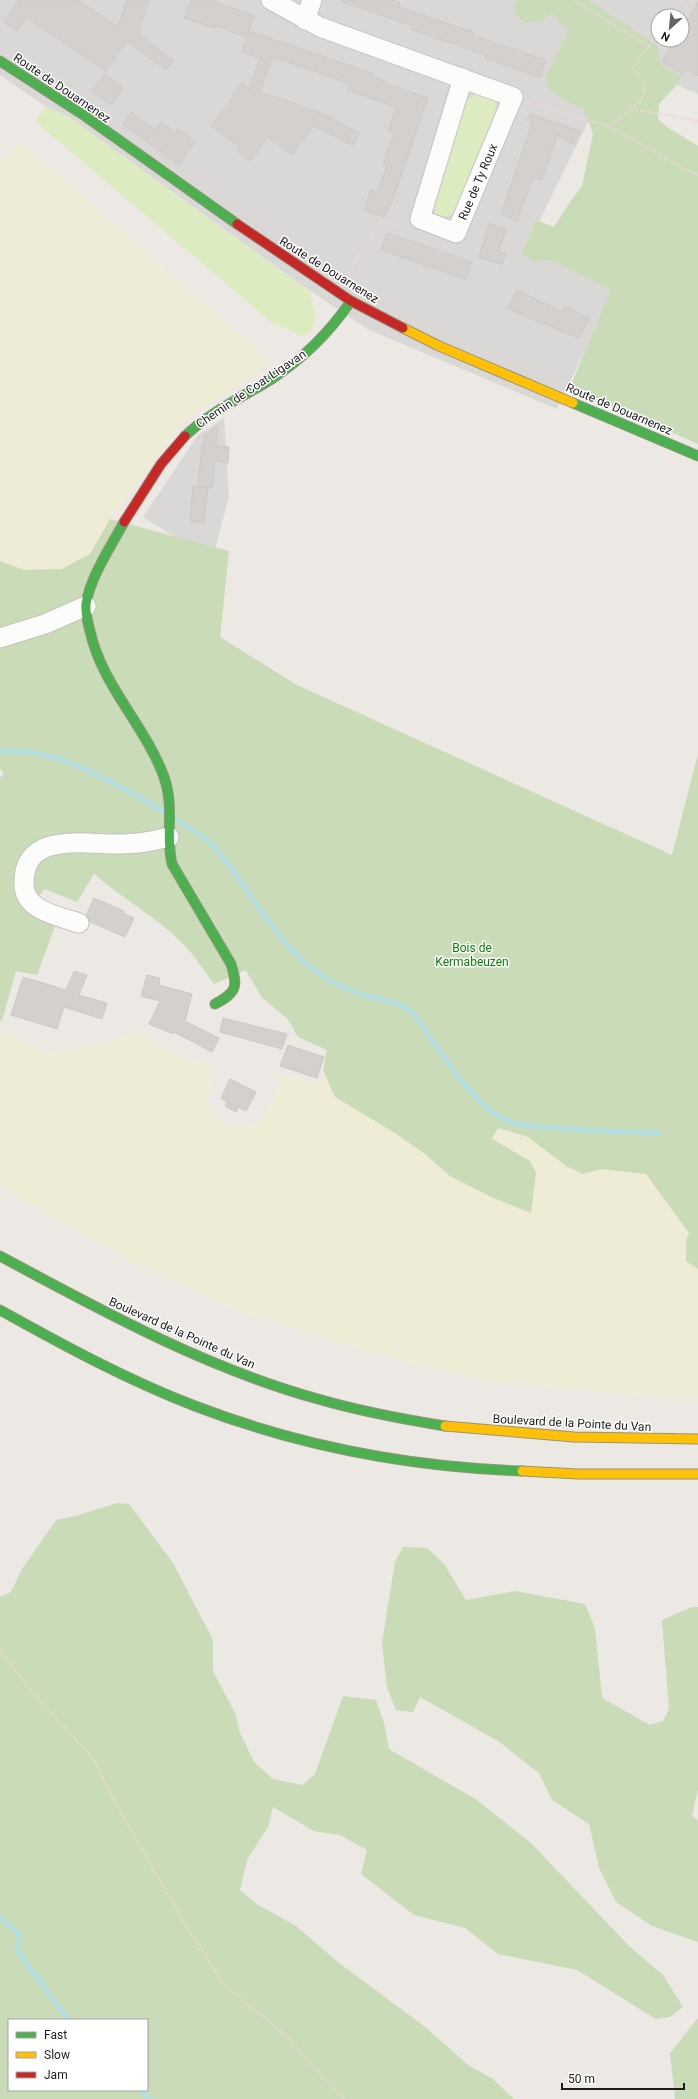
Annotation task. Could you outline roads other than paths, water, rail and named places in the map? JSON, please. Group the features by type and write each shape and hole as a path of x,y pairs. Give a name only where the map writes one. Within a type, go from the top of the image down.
{"main road":[{"name":"Route de Douarnenez","path":"0,61 85,116 263,243 351,301 439,346 698,456"},
{"name":"Chemin de Coat Ligavan","path":"215,1004 233,992 237,981 231,964 206,920 176,874 170,855 171,810 169,794 159,766 119,699 104,667 92,639 88,624 86,606 93,582 118,533 139,498 174,448 186,434 211,414 269,380 301,356 329,331 351,301"},
{"name":"Boulevard de la Pointe du Van","path":"0,1256 76,1299 193,1354 278,1387 345,1406 430,1423 510,1434 584,1438 698,1439"},
{"path":"0,1310 67,1347 166,1395 225,1417 292,1438 366,1454 441,1465 521,1472 698,1474"}],"street":[{"path":"272,0 305,20 342,35 463,78"},
{"path":"305,20 312,0"},
{"name":"Rue de Ty Roux","path":"463,78 514,97 456,233 420,219 463,78"},
{"path":"0,638 45,624 86,606"},
{"path":"79,924 38,909 28,899 24,891 25,870 34,855 48,846 76,843 122,844 170,829"}],"waterway":[{"path":"0,751 35,753 71,763 104,778 165,812"},
{"path":"177,820 201,836 214,847 226,861 280,936 292,950 312,968 326,978 348,990 396,1003 414,1014 454,1071 478,1100 490,1111 509,1121 529,1126 596,1131 659,1133"},
{"path":"0,1918 20,1935 17,1950 67,2019"},
{"path":"141,2091 149,2099"}],"park label":[{"name":"Bois de Kermabeuzen","path":"472,955"}]}
